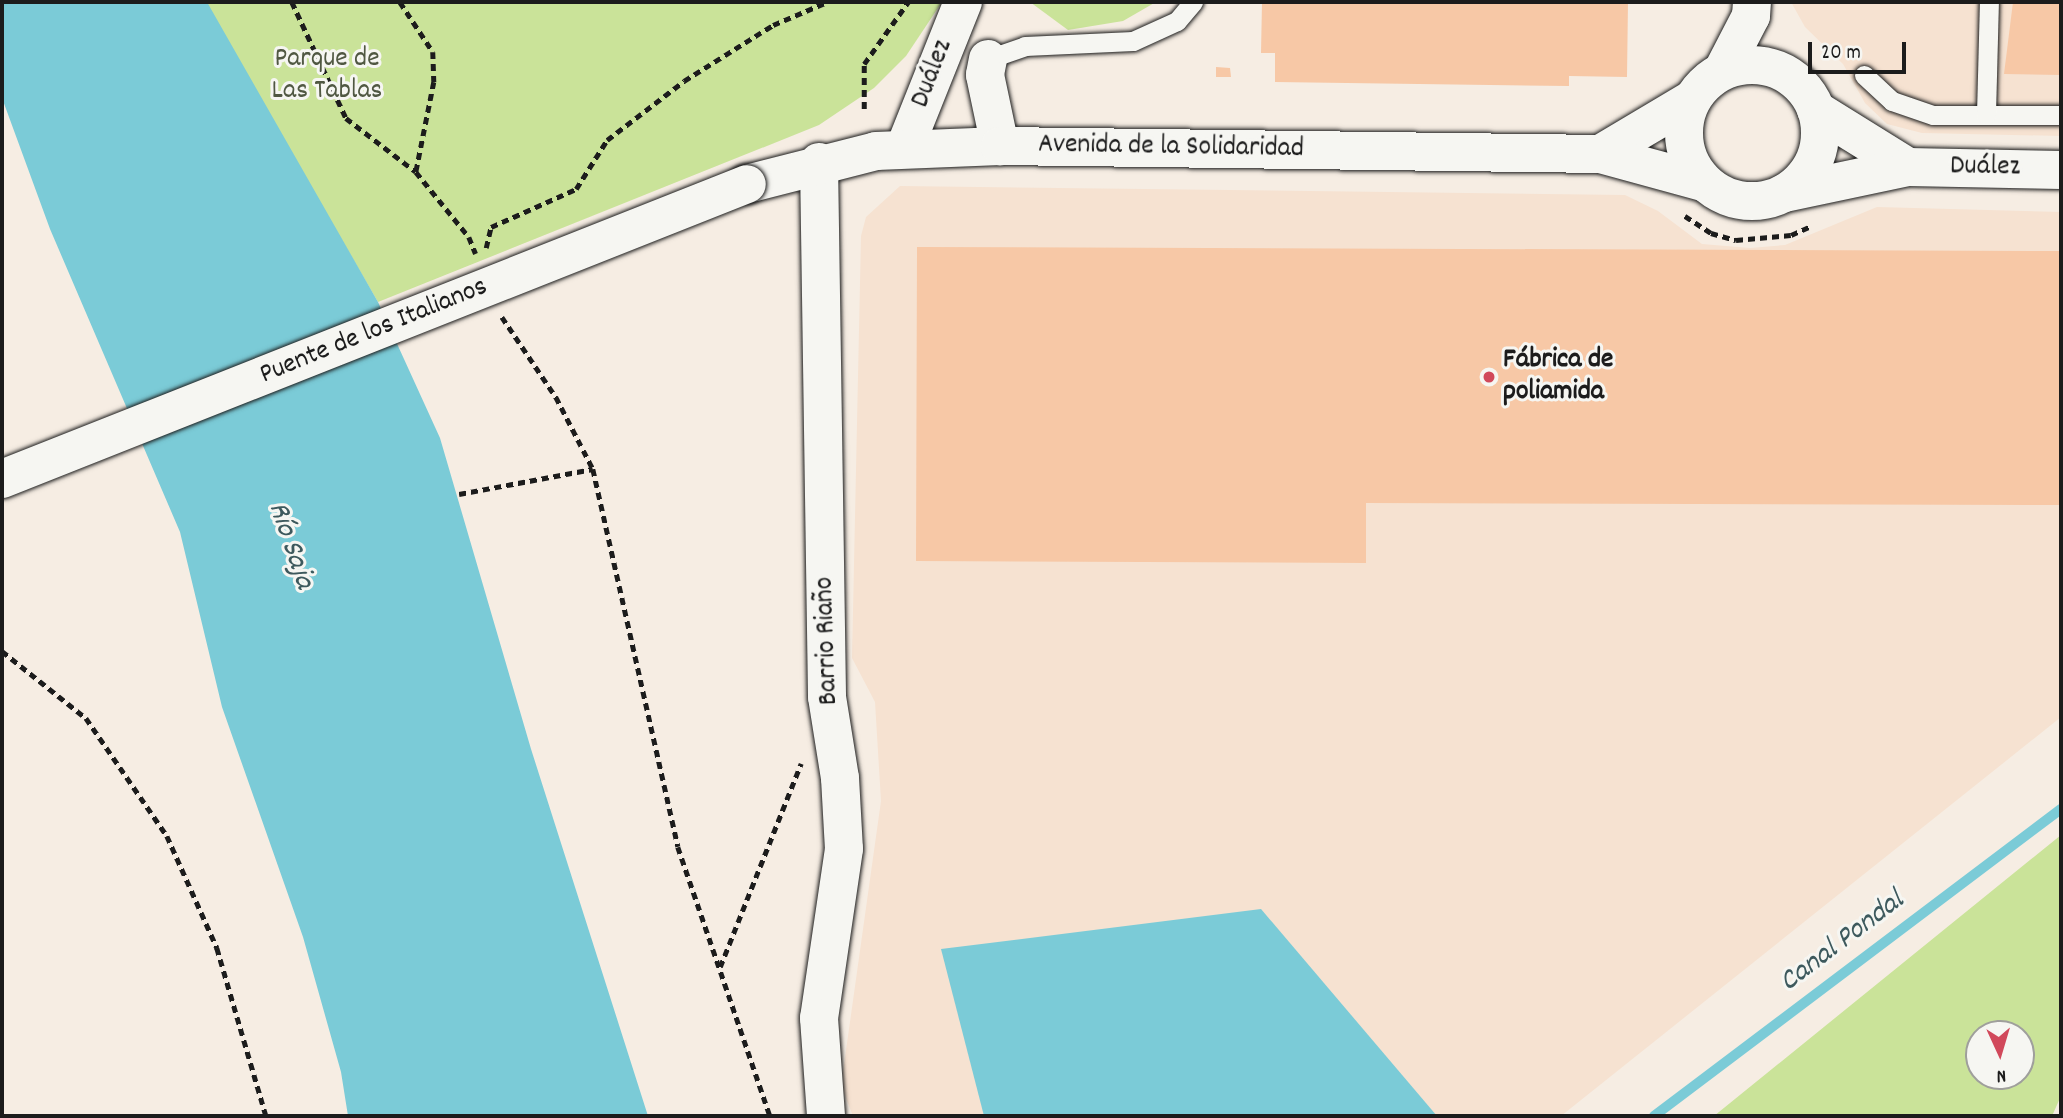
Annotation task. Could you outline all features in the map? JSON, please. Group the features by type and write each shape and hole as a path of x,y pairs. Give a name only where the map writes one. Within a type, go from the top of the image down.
{"street":[{"name":"Duález","path":"905,148 963,2"},
{"path":"1600,154 1691,100 1723,70 1751,9"},
{"path":"1751,9 1788,75 1816,110 1816,156 1785,193"},
{"name":"Duález","path":"988,59 985,75 1000,146"},
{"path":"1723,70 1767,66 1788,75"},
{"path":"1691,100 1683,143 1703,182"},
{"name":"Duález","path":"1816,110 1908,167"},
{"name":"Avenida de la Solidaridad","path":"747,184 819,162 905,148 1000,146 1600,154 1703,182 1742,201 1785,193"},
{"name":"Barrio Riaño","path":"819,162 827,697 840,778 844,849 819,1018 826,1116"},
{"name":"Duález","path":"1785,193 1908,167 2061,170"},
{"name":"Puente de los Italianos","path":"2,479 490,283 747,184"}],"lane":[{"path":"988,59 1025,46 1072,48 1133,41 1177,21 1193,2"},
{"path":"1986,114 1989,2"},
{"path":"1864,75 1892,101 1933,115 2061,115"}],"path":[{"path":"292,2 346,118 416,172 469,237 490,283 593,469 678,847 770,1116"},
{"path":"400,2 433,52 434,82 416,172"},
{"path":"490,283 486,266 491,227 576,188 607,140 684,81 773,25 827,2"},
{"path":"864,109 864,64 908,2"},
{"path":"459,494 593,469"},
{"path":"2,651 86,718 167,836 217,948 266,1116"},
{"path":"719,968 806,749"}],"shaded area":[{"path":"1791,2 2061,2 2061,136 1922,133 1887,124 1865,103 1843,64 1805,27"},
{"path":"900,186 1625,195 1658,211 1702,244 1750,248 1785,245 1877,207 2061,212 2061,717 1561,1116 853,1116 841,1086 881,801 875,702 852,658 861,236 866,217"}],"green space":[{"name":"Parque de Las Tablas","path":"203,2 942,2 906,56 874,88 819,125 378,302"},
{"path":"1030,2 1156,2 1123,21 1068,30"},
{"path":"2061,835 2061,1096 2052,1116 1714,1116"}],"water":[{"name":"Río Saja","path":"2,2 207,2 378,302 440,438 531,749 648,1116 348,1116 341,1072 303,937 222,707 180,532 50,229 2,98"},
{"path":"1261,909 1437,1116 984,1116 941,949"}],"building":[{"path":"1262,2 1628,2 1627,77 1569,76 1569,86 1275,82 1275,53 1261,53"},
{"path":"2013,2 2061,2 2061,75 2004,74"},
{"path":"1216,67 1230,68 1231,77 1216,77"},
{"name":"Fábrica de poliamida","path":"917,247 2061,251 2061,505 1366,503 1366,563 916,561"}],"waterway":[{"name":"Canal Pondal","path":"1654,1116 2061,809"}],"place":[{"name":"Fábrica de poliamida","path":"1489,377"}]}
